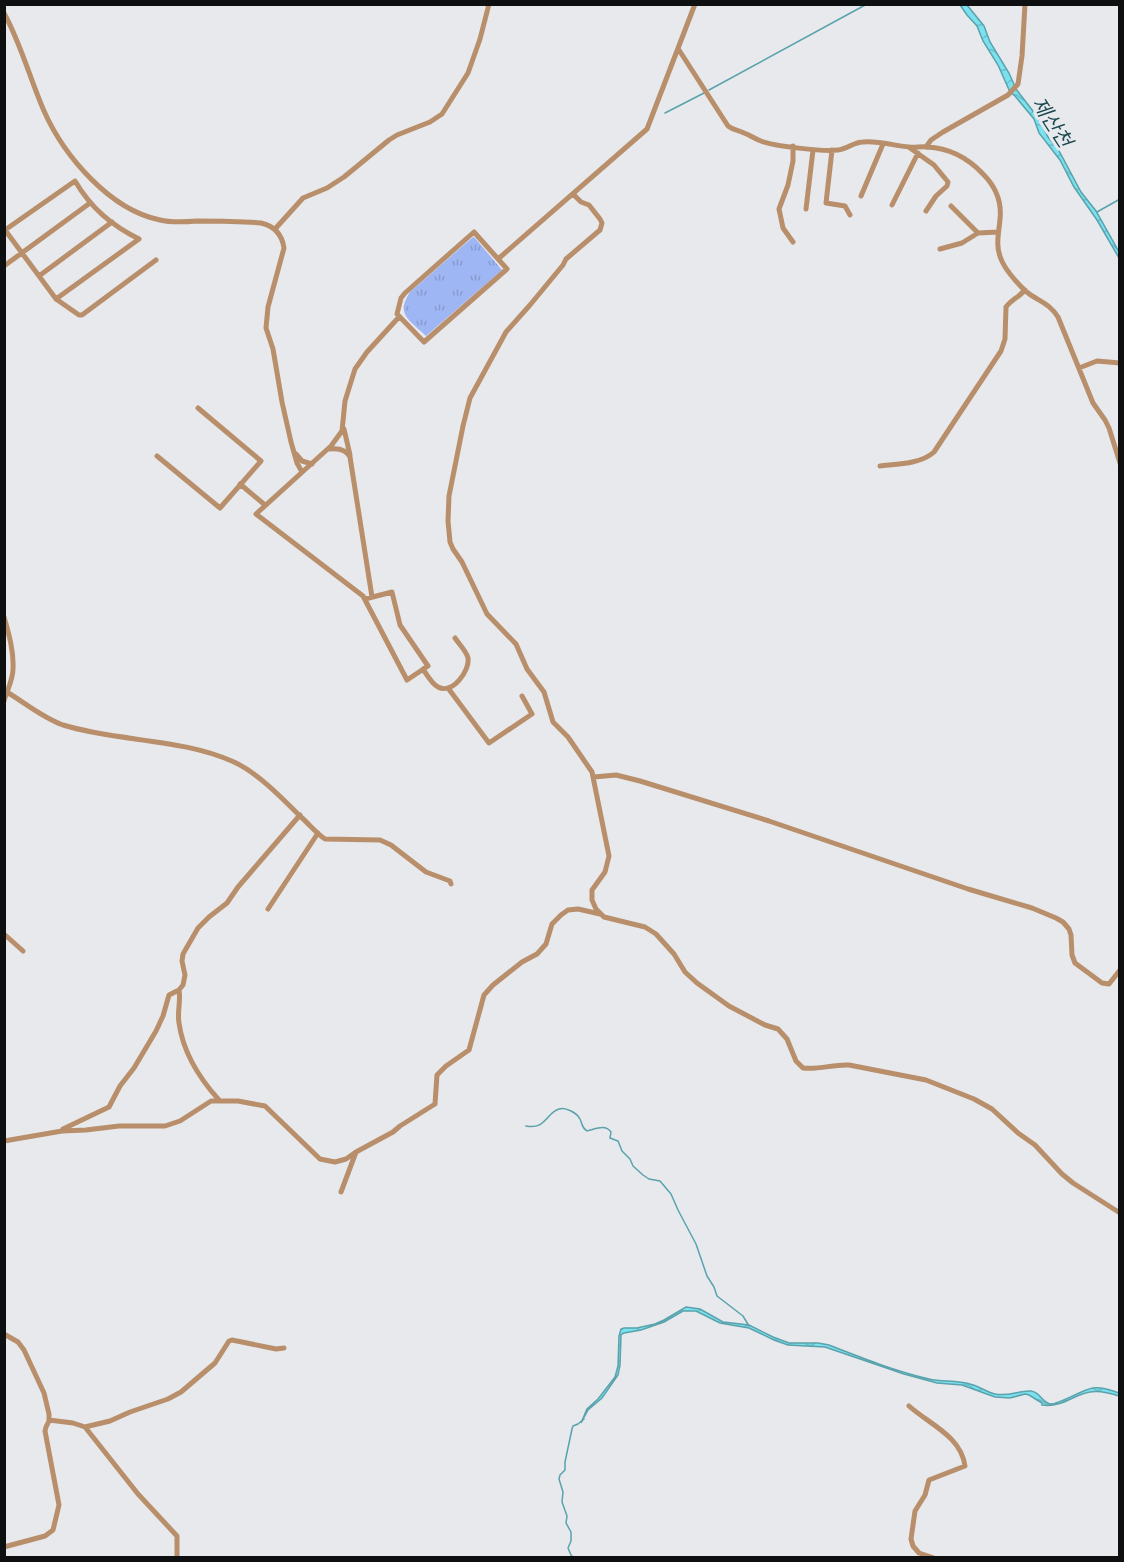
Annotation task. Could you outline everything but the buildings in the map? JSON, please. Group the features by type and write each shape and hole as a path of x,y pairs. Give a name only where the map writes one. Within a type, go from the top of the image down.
{"street":[{"path":"275,229 303,198 327,188 344,177 397,135 430,122 442,114 468,73 489,4"},
{"path":"498,259 647,129 695,4"},
{"path":"926,147 931,140 943,132 1008,95 1015,88 1020,79 1025,4"},
{"path":"4,13 49,122 64,146 101,190 153,219 266,224 275,229 282,239 284,248 268,307 266,328 273,349 289,434 297,463 302,472"},
{"path":"679,50 730,128 764,142 813,150 842,149 860,142 926,147 948,150 969,161 994,187 999,201 998,250 1002,262 1024,290 1055,311 1093,404 1109,428 1119,462"},
{"path":"861,196 883,144"},
{"path":"793,146 793,161 788,185 779,209 783,228 793,242"},
{"path":"910,147 934,165 948,182 926,211"},
{"path":"806,208 813,150"},
{"path":"832,150 826,203 845,206 850,215"},
{"path":"892,205 918,153"},
{"path":"56,299 139,239 100,213 75,181 5,230 56,299 82,315 156,260"},
{"path":"573,194 581,202 589,205 600,219 602,223 600,230 566,259 530,306 506,332 474,390 463,426 450,488 447,521 453,549 462,562 487,614 516,644 527,669 544,692 553,722 571,741 594,777 609,856 607,867 594,885 591,895 601,914"},
{"path":"4,266 90,203"},
{"path":"951,206 978,233"},
{"path":"39,276 112,222"},
{"path":"474,232 498,259 507,269 423,342 397,314 398,306 405,293 474,232"},
{"path":"940,249 962,243 978,233 998,232"},
{"path":"880,466 930,457 1001,351 1005,339 1006,307 1024,290"},
{"path":"365,599 392,592 400,625 428,666 407,680 365,599 256,514 341,435 345,401 355,369 361,359 399,317"},
{"path":"1079,368 1096,361 1119,363"},
{"path":"157,456 220,508 261,461 198,408"},
{"path":"343,424 372,597"},
{"path":"328,449 345,451 350,457"},
{"path":"295,453 302,460 312,464"},
{"path":"240,484 265,505"},
{"path":"4,617 14,667 4,701"},
{"path":"423,669 437,687 448,688 458,681 465,671 468,660 455,638"},
{"path":"448,688 489,743 532,714 522,696"},
{"path":"7,692 45,717 64,725 195,749 237,763 259,778 325,839 380,840 426,872 450,881 452,884"},
{"path":"594,777 616,775 734,809 968,889 1032,908 1067,925 1071,935 1072,955 1075,963 1102,983 1109,984 1119,970"},
{"path":"62,1131 109,1107 156,1031 169,995 183,985 185,975 183,954 198,928 227,903 300,815"},
{"path":"268,909 318,833"},
{"path":"4,1141 62,1131 87,1131 118,1126 165,1126 180,1121 211,1101 219,1100 265,1106 320,1160 335,1162 346,1159 435,1104 437,1075 469,1050 483,994 522,962 537,954 546,944 552,924 561,915 568,910 578,909 645,927 656,934 696,983 729,1006 765,1025 778,1029 787,1039 796,1060 803,1068 816,1069 849,1065 926,1080 966,1095 992,1109 1035,1145 1072,1183 1119,1213"},
{"path":"4,934 23,951"},
{"path":"179,990 178,1014 183,1039 197,1071 219,1100"},
{"path":"341,1192 356,1152"},
{"path":"4,1334 18,1342 24,1350 44,1393 49,1420 45,1431 59,1505 53,1530 45,1536 4,1547"},
{"path":"49,1420 85,1427 110,1421 168,1399 181,1392 215,1363 231,1340 276,1349 284,1348"},
{"path":"909,1406 950,1437 960,1449 964,1462 964,1466 929,1480 925,1495 915,1511 911,1539 913,1546 919,1553 934,1557"},
{"path":"85,1427 138,1494 177,1536 177,1557"}],"green space":[{"path":"473,237 502,270 426,336 406,317 404,306 406,300 410,292"}],"water":[{"path":"960,5 967,5 984,26 990,42 1016,89 1039,119 1081,192 1096,211 1119,252 1119,258 1074,187 1060,160 1039,133 1034,119 1010,92 977,26"},
{"path":"686,1307 700,1309 723,1322 749,1325 789,1343 829,1345 904,1372 934,1380 965,1383 995,1394 1005,1395 1031,1391 1050,1404 1093,1388 1113,1391 1119,1393 1119,1396 1094,1391 1055,1405 1042,1405 1025,1394 1010,1398 995,1397 962,1385 937,1383 904,1374 825,1347 788,1345 749,1328 720,1323 696,1311 683,1311 664,1322 621,1335 618,1375 602,1398 588,1410 581,1423 587,1409 615,1377 621,1329 655,1324"}],"waterway":[{"path":"709,90 867,4"},
{"path":"665,113 704,93"},
{"path":"1097,212 1120,199"},
{"path":"526,1126 538,1125 555,1111 562,1109 576,1115 587,1131 600,1128 609,1130 610,1138 618,1141 633,1166 649,1179 660,1181 671,1194 696,1244 717,1296 743,1316 749,1326"},
{"path":"574,1558 568,1548 571,1532 566,1523 567,1516 562,1502 563,1492 559,1479 565,1470 573,1426 584,1419"}],"water label":[{"name":"제산천","path":"1052,122"}]}
